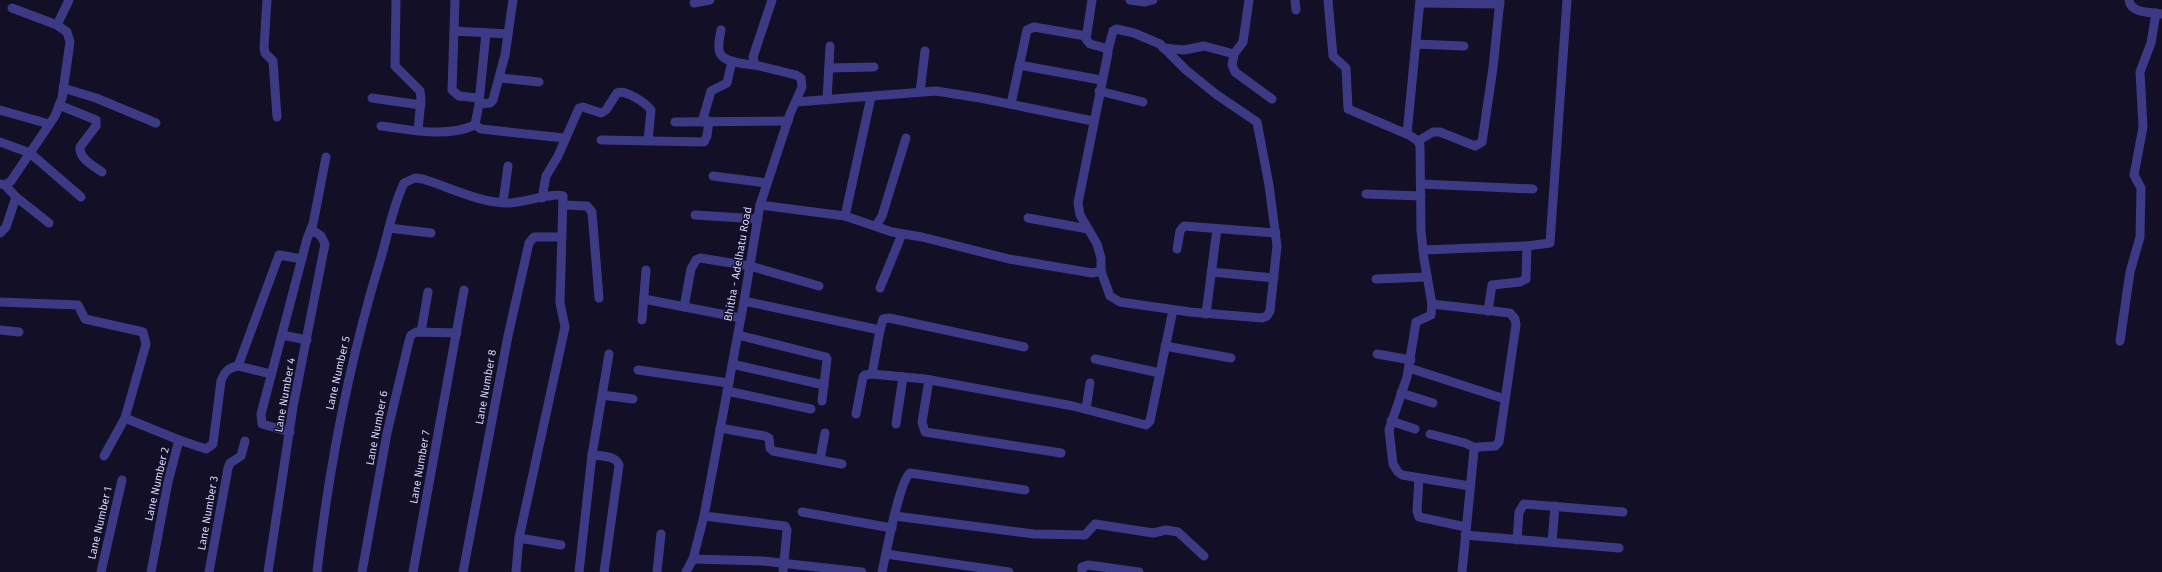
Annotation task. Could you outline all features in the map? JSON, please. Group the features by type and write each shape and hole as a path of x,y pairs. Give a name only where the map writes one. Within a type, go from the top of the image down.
{"street":[{"path":"57,25 69,0"},
{"path":"267,0 264,48 265,53 273,61 277,117"},
{"path":"396,0 395,66 419,88 421,105 418,131"},
{"path":"455,0 452,90 459,96 492,103 500,78 513,0"},
{"path":"694,3 710,0"},
{"path":"721,30 720,54 732,62 755,65 753,57 772,0"},
{"path":"1091,0 1086,36 1087,42 1108,50"},
{"path":"1130,0 1149,2 1153,0"},
{"path":"1250,0 1243,42 1234,54 1232,65 1235,72 1272,99"},
{"path":"1295,0 1296,10"},
{"path":"1328,0 1332,51 1336,59 1346,68 1348,74 1348,109 1407,134 1418,142 1423,250 1432,304 1431,315 1416,322 1410,364 1391,420 1389,441 1395,468 1402,475 1470,486"},
{"path":"1423,250 1548,245 1551,240 1567,0"},
{"path":"2120,341 2130,272 2140,237 2141,188 2134,175 2143,127 2140,72 2151,43 2159,13 2135,9 2130,5 2129,0"},
{"path":"1407,134 1420,1 1500,2 1493,68 1482,142 1475,146 1440,132 1433,132 1418,142"},
{"path":"12,8 57,25 67,32 69,36 63,88 59,105 49,124 30,153 10,180 3,184 16,197 49,223"},
{"path":"1011,104 1026,33 1030,28 1086,36"},
{"path":"1118,28 1150,39 1163,48 1186,70 1217,95 1257,122 1260,127 1276,233 1277,256 1270,311 1265,318 1206,314 1137,306 1114,300 1110,296 1101,271 1101,258 1097,244 1078,211 1078,203 1101,80 1114,31 1118,28"},
{"path":"454,31 508,34"},
{"path":"475,125 486,33"},
{"path":"1416,44 1464,46"},
{"path":"827,100 830,46"},
{"path":"1163,48 1184,50 1204,46 1234,54"},
{"path":"920,92 925,51"},
{"path":"601,140 704,142 707,136 706,121 711,91 727,83 732,62"},
{"name":"Bhitha - Adelhatu Road","path":"686,572 693,559 704,516 738,335 760,205 766,183 788,121 802,87 801,78 796,75 755,65"},
{"path":"1019,65 1101,80"},
{"path":"829,68 874,67"},
{"path":"500,78 539,82"},
{"path":"63,88 96,98 156,123"},
{"path":"1099,91 1143,102"},
{"path":"542,198 546,176 579,108 583,107 598,113 603,113 620,92 629,94 649,108 650,117 648,142"},
{"path":"796,102 920,92 949,92 1093,121"},
{"path":"845,216 871,97"},
{"path":"372,98 421,105"},
{"path":"59,105 96,120 96,126 80,147 80,151 82,156 102,172"},
{"path":"0,110 49,124"},
{"path":"675,122 788,121"},
{"path":"381,126 447,133 460,131 475,125 481,128 564,138"},
{"path":"876,226 882,216 906,138"},
{"path":"0,142 30,153 81,197"},
{"path":"290,432 266,426 260,421 271,374 311,229 326,157"},
{"path":"508,166 503,202 521,202 561,194 564,205 560,303 565,327 519,538 516,572"},
{"path":"713,176 766,183"},
{"name":"Lane Number 5","path":"317,572 341,412 361,325 390,228 394,206 404,184 416,178 423,179 483,200 503,202"},
{"path":"1421,184 1533,189"},
{"path":"1366,194 1421,196"},
{"path":"0,233 6,227 16,197"},
{"path":"564,205 587,206 592,212 599,298"},
{"path":"760,205 845,216 902,234 922,237 1009,259 1092,273 1101,271"},
{"path":"695,214 758,219"},
{"path":"1028,218 1088,229"},
{"path":"1177,249 1180,231 1184,226 1276,233"},
{"path":"390,228 432,233"},
{"name":"Lane Number 4","path":"268,572 290,432 325,244 321,236 311,229"},
{"path":"1206,314 1217,229"},
{"path":"880,288 902,234"},
{"name":"Lane Number 8","path":"463,572 508,336 528,243 534,236 562,237"},
{"path":"1488,311 1492,285 1520,282 1526,278 1527,246"},
{"path":"238,366 279,255 302,259"},
{"path":"684,307 690,270 696,260 704,258 750,266 819,286"},
{"path":"642,320 646,270"},
{"path":"1211,272 1274,278"},
{"path":"1376,279 1427,277"},
{"name":"Lane Number 7","path":"413,572 464,290"},
{"path":"428,292 421,332 457,333"},
{"path":"644,299 741,318"},
{"path":"744,301 880,330"},
{"path":"0,302 78,305 85,320 136,329 143,332 146,344 125,418 104,456"},
{"path":"1430,434 1465,442 1476,448 1495,446 1499,442 1516,325 1515,319 1510,313 1432,304"},
{"path":"856,414 863,377 865,375 872,374 929,380 1086,409 1142,425 1148,424 1173,310"},
{"path":"872,374 883,319 889,318 1024,347"},
{"path":"0,330 19,332"},
{"name":"Lane Number 6","path":"362,572 387,433 398,386 411,335 421,332"},
{"path":"282,335 307,340"},
{"path":"738,335 826,357 822,401"},
{"path":"1165,346 1231,358"},
{"path":"579,572 592,455 609,354"},
{"path":"1378,354 1410,364 1505,399"},
{"path":"1095,359 1160,373"},
{"path":"732,364 824,385"},
{"path":"179,440 206,449 213,444 221,380 224,372 229,368 238,366 271,374"},
{"path":"638,370 728,387 811,409"},
{"path":"896,424 903,377"},
{"path":"929,380 922,422 925,432 1061,454"},
{"path":"1086,409 1090,383"},
{"path":"1401,393 1432,402"},
{"path":"602,395 633,398"},
{"name":"Lane Number 2","path":"125,418 179,440 168,482 151,572"},
{"path":"1391,420 1415,429"},
{"path":"720,428 765,436 770,441 771,450 842,464"},
{"path":"820,460 825,433"},
{"name":"Lane Number 3","path":"209,572 228,468 230,464 241,456 245,441"},
{"path":"1462,572 1473,454 1476,448"},
{"path":"592,455 612,458 617,461 619,465 604,572"},
{"path":"882,572 906,476 910,473 1025,490"},
{"path":"1419,478 1417,511 1419,517 1465,531 1517,540 1619,548"},
{"name":"Lane Number 1","path":"101,572 122,480"},
{"path":"1517,540 1519,512 1524,504 1622,512"},
{"path":"1552,542 1556,506"},
{"path":"802,512 892,528"},
{"path":"704,516 785,526 787,530 784,568"},
{"path":"895,516 1034,534 1085,535 1095,524 1153,533 1166,530 1182,535 1204,556"},
{"path":"657,572 661,534"},
{"path":"519,538 560,545"},
{"path":"886,554 1009,572"},
{"path":"693,559 763,561 784,568 862,572"},
{"path":"1082,572 1084,566 1095,565 1139,572"}]}
